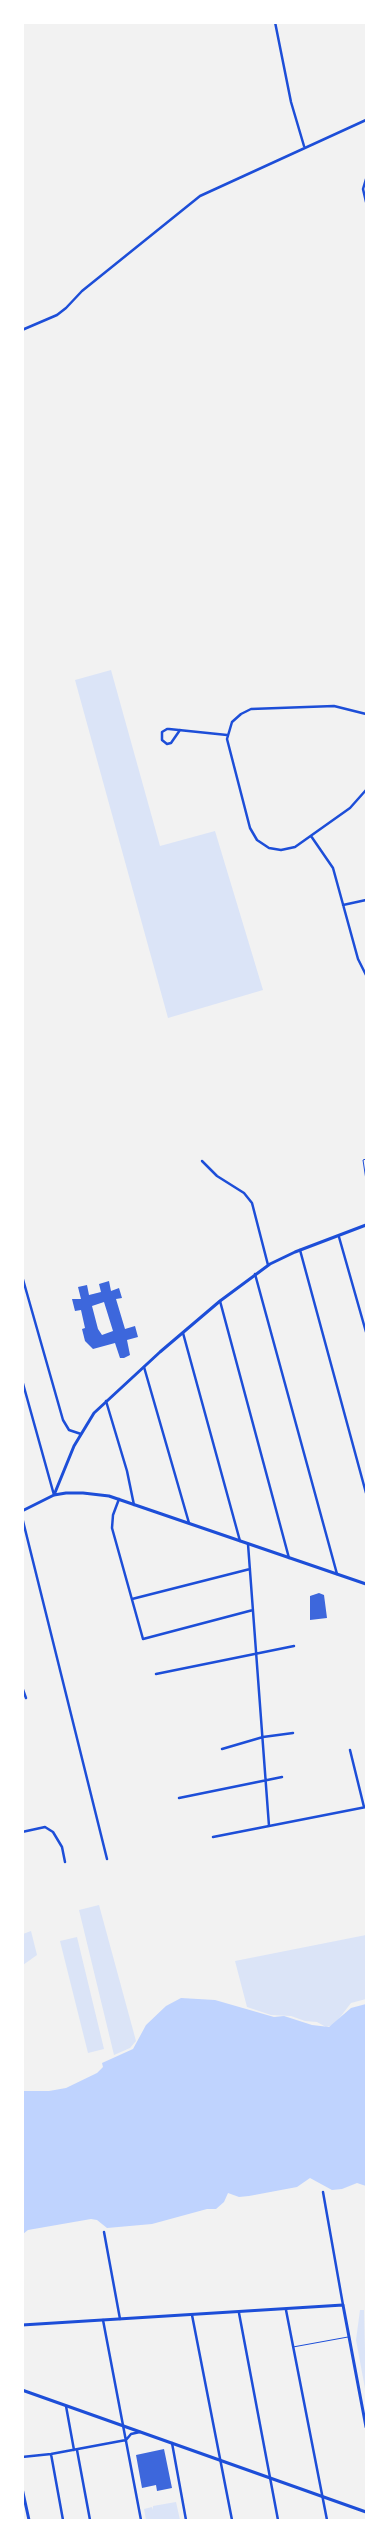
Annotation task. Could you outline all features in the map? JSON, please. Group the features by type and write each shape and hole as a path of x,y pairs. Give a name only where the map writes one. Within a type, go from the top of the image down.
{"main road":[{"path":"54,1495 80,1434 106,1401 220,1301 268,1265 300,1250 366,1226"},
{"path":"22,1511 54,1495 79,1492 119,1499 366,1584"},
{"path":"22,2325 343,2305 366,2427"},
{"path":"22,2390 366,2512"},
{"path":"22,2488 29,2520"}],"street":[{"path":"275,22 291,102 304,146"},
{"path":"22,330 66,308 82,291 200,196 304,146 366,120"},
{"path":"366,179 363,189 366,202"},
{"path":"366,714 329,706 254,708 234,719 227,735 228,750 250,828 257,840 269,848 285,850 295,847 353,806 366,790"},
{"path":"180,730 171,743 165,743 162,740 161,735 164,730 180,730 227,735"},
{"path":"311,836 331,864 360,963 366,975"},
{"path":"343,905 366,900"},
{"path":"202,1160 217,1176 244,1194 252,1203 268,1265"},
{"path":"339,1237 366,1332"},
{"path":"300,1250 366,1493"},
{"path":"255,1274 337,1574"},
{"path":"22,1276 63,1420 69,1430 80,1434"},
{"path":"220,1301 290,1558"},
{"path":"183,1333 240,1541"},
{"path":"144,1367 189,1523"},
{"path":"22,1380 54,1495"},
{"path":"106,1401 128,1471 134,1505"},
{"path":"119,1499 113,1515 112,1528 143,1639 253,1610"},
{"path":"22,1517 107,1859"},
{"path":"248,1544 270,1826"},
{"path":"132,1599 250,1570"},
{"path":"156,1674 294,1646"},
{"path":"22,1687 26,1698"},
{"path":"222,1749 263,1737 293,1733"},
{"path":"213,1837 365,1807 350,1750"},
{"path":"179,1798 282,1777"},
{"path":"22,1832 45,1827 53,1832 62,1847 65,1862"},
{"path":"323,2192 343,2305"},
{"path":"104,2232 120,2319"},
{"path":"286,2310 328,2520"},
{"path":"239,2312 278,2520"},
{"path":"192,2315 232,2520"},
{"path":"102,2320 141,2520"},
{"path":"66,2406 90,2520"},
{"path":"22,2457 51,2454 126,2440 131,2434 140,2432"},
{"path":"172,2443 186,2520"},
{"path":"51,2454 63,2520"}],"lane":[{"path":"366,1158 363,1160 366,1180"},
{"path":"293,2347 349,2336"}],"shaded area":[{"path":"111,670 160,846 215,831 263,990 168,1018 75,680"},
{"path":"99,1905 136,2041 130,2048 114,2055 79,1910"},
{"path":"31,1931 37,1955 23,1965 23,1934"},
{"path":"366,1935 366,1999 351,2003 334,2025 326,2027 317,2022 305,2021 291,2016 271,2015 247,2007 235,1961"},
{"path":"77,1937 104,2049 88,2053 60,1941"},
{"path":"360,2310 364,2310 366,2394 356,2340"},
{"path":"176,2502 180,2520 146,2520 144,2509 152,2507 153,2510 153,2506"}],"water":[{"path":"181,1998 215,2000 274,2017 284,2016 312,2025 329,2027 351,2008 366,2004 366,2186 357,2183 342,2189 332,2190 310,2178 297,2187 249,2196 239,2197 228,2193 224,2202 216,2209 207,2209 152,2224 107,2228 97,2220 91,2219 28,2230 23,2234 23,2091 49,2091 66,2088 97,2073 103,2067 102,2063 133,2049 146,2025 166,2006"}],"building":[{"path":"109,1281 111,1291 119,1288 122,1298 116,1299 125,1329 135,1326 138,1337 127,1340 130,1355 124,1358 120,1358 115,1343 93,1349 85,1341 82,1329 85,1328 81,1310 75,1311 72,1299 81,1299 78,1287 87,1285 89,1295 101,1292 99,1284","holes":["104,1302 113,1331 102,1335 98,1329 92,1306"]},
{"path":"319,1593 324,1595 327,1618 310,1620 310,1596"},
{"path":"164,2449 172,2488 157,2491 156,2485 142,2488 136,2455"}]}
